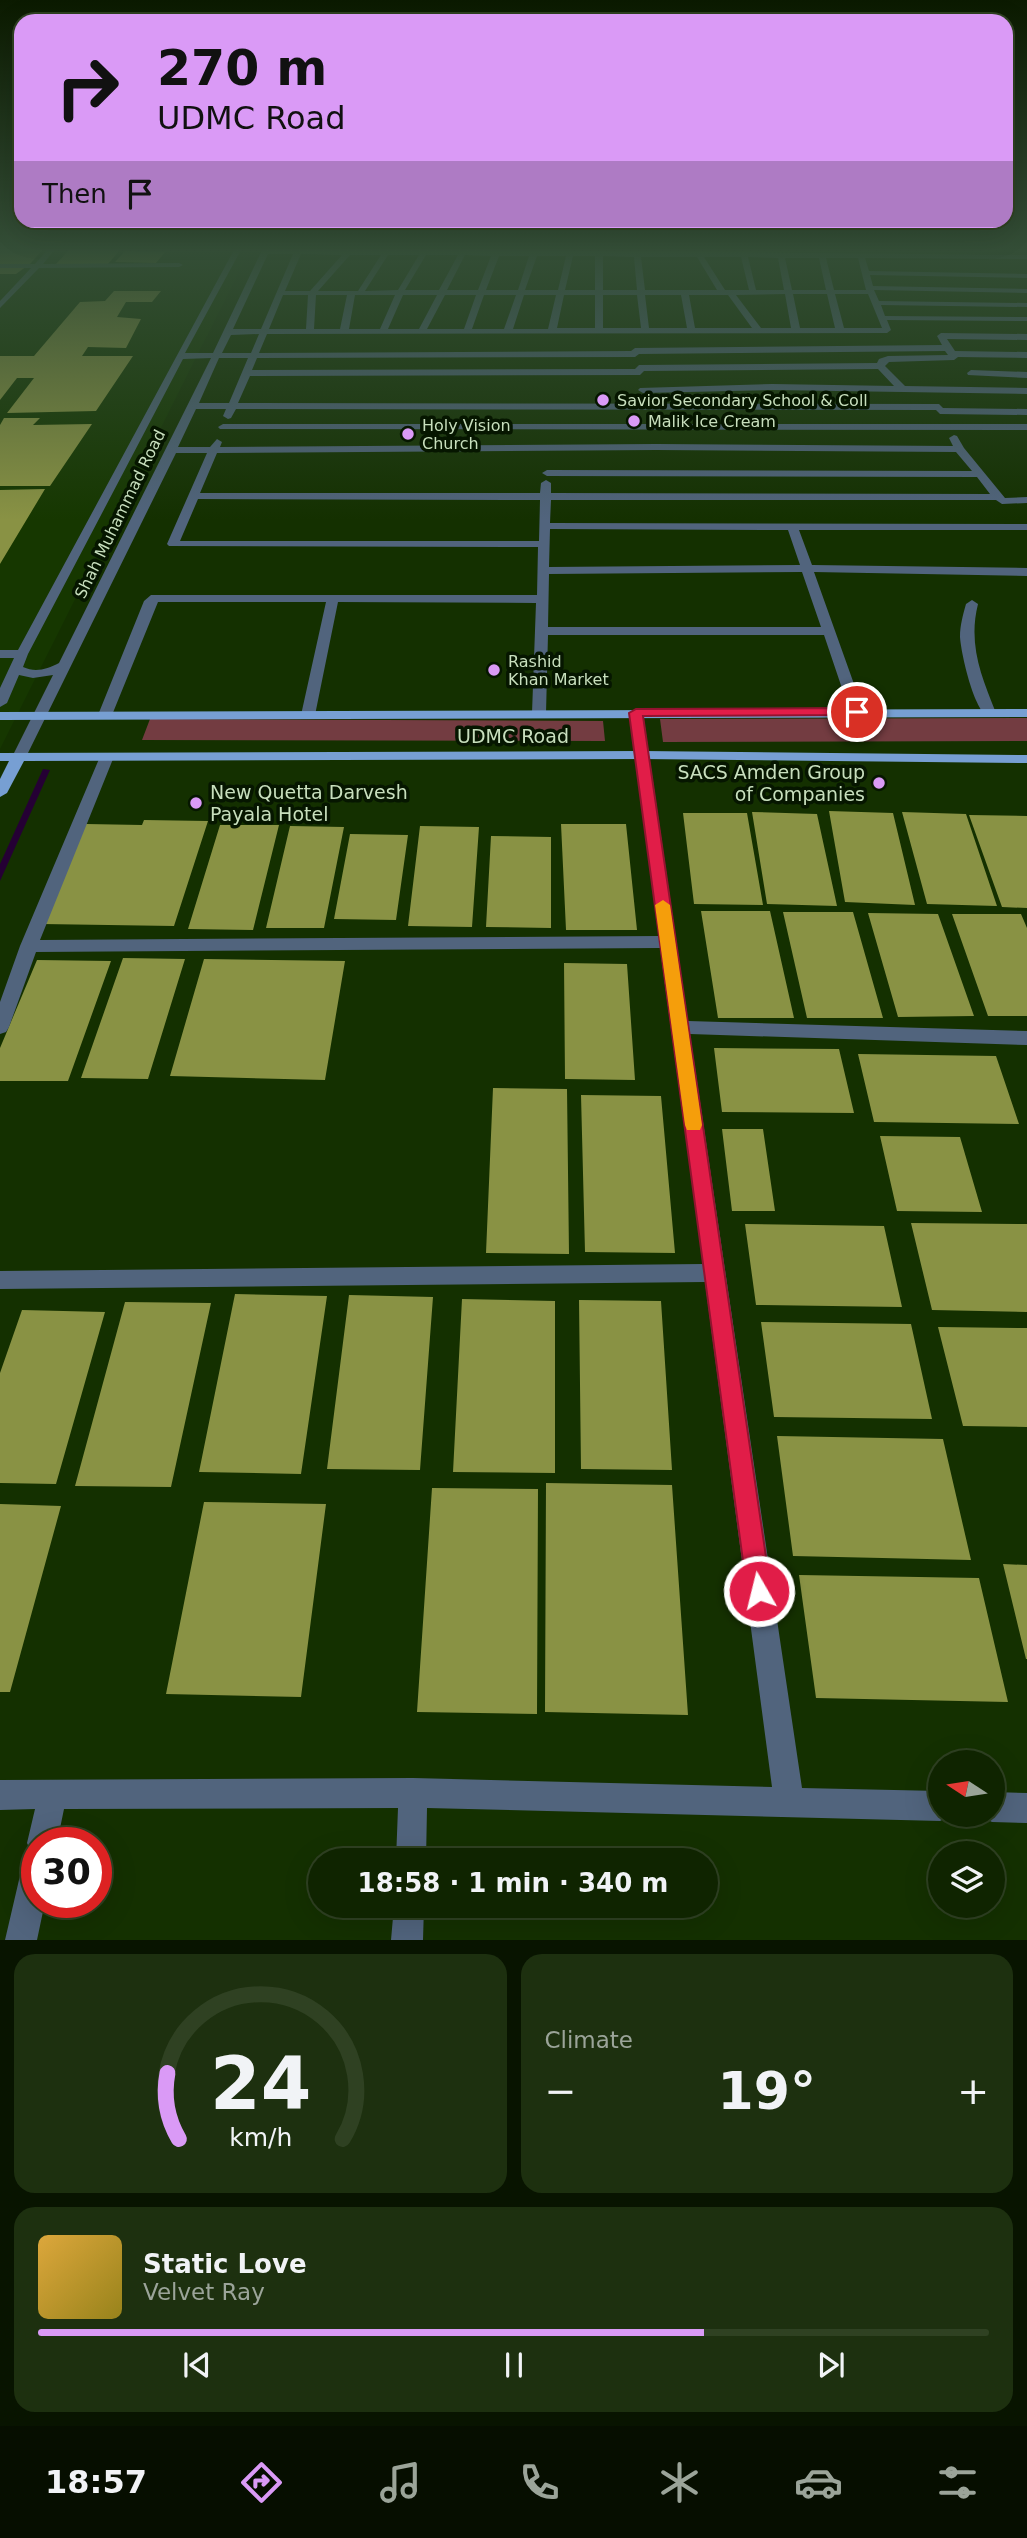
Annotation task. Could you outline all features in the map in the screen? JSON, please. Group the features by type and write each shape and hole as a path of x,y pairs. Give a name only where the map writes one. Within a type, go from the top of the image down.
{"main road":[{"name":"UDMC Road","path":"0,716 1027,713"},
{"name":"UDMC Road","path":"0,757 106,759 642,755 1027,759"},
{"name":"Shah Muhammad Road","path":"2,784 19,757"}],"street":[{"name":"Shah Muhammad Road","path":"0,703 18,661 191,339"},
{"name":"Shah Muhammad Road","path":"19,757 225,339"},
{"path":"261,339 173,544 545,544"},
{"path":"632,339 656,447"},
{"path":"880,366 882,361 888,359 952,358 943,339"},
{"path":"180,356 950,351 1027,355"},
{"path":"246,373 880,366 902,389"},
{"path":"971,373 1027,374"},
{"path":"643,390 772,387 1027,391"},
{"path":"930,390 959,449 1002,502 1027,500"},
{"path":"192,406 647,405 1027,412"},
{"path":"223,427 1027,427"},
{"path":"172,450 656,447 959,449"},
{"path":"539,713 548,448"},
{"path":"547,473 979,474"},
{"path":"194,496 998,497"},
{"path":"792,525 857,712"},
{"path":"545,526 1027,527"},
{"path":"543,571 807,568 1027,572"},
{"path":"309,715 333,598"},
{"path":"105,715 152,599 543,599"},
{"path":"972,604 966,623 965,640 989,713"},
{"path":"542,631 829,631"},
{"path":"0,654 18,661 24,673 42,674 65,665"},
{"path":"636,713 789,1802"},
{"path":"0,1027 29,946 106,759"},
{"path":"29,946 668,942"},
{"path":"680,1027 1027,1038"},
{"path":"0,1280 715,1273"},
{"path":"411,1848 413,1794"},
{"path":"0,1795 413,1794 928,1806"},
{"path":"46,1827 53,1795"},
{"path":"1005,1807 1027,1808"},
{"path":"21,1940 26,1918"},
{"path":"407,1940 408,1918"}],"shaded area":[{"path":"0,339 206,339 0,749"},
{"path":"1027,718 1027,741 663,742 660,719"},
{"path":"150,719 603,721 605,741 142,740"},
{"path":"43,769 50,770 0,881 0,864"}],"building":[{"path":"49,339 131,339 126,348 88,347 82,356 133,356 96,411 7,413 34,378 17,378 0,400 0,356 34,356"},
{"path":"4,418 40,418 33,425 92,424 50,486 0,486 0,425"},
{"path":"45,489 0,564 0,490"},
{"path":"829,811 893,813 915,905 845,902"},
{"path":"752,812 817,814 837,906 767,904"},
{"path":"902,812 966,814 997,906 927,904"},
{"path":"683,813 747,813 763,905 694,904"},
{"path":"969,815 1027,816 1027,908 1002,907"},
{"path":"144,820 208,821 174,926 42,924 86,824 142,825"},
{"path":"561,824 626,824 637,930 566,930"},
{"path":"220,825 279,825 253,930 188,929"},
{"path":"290,826 344,827 324,928 266,928"},
{"path":"420,826 479,827 472,927 408,926"},
{"path":"350,834 408,835 396,920 334,919"},
{"path":"491,836 551,837 551,928 486,927"},
{"path":"701,911 770,911 794,1018 718,1018"},
{"path":"783,912 853,912 883,1018 807,1018"},
{"path":"868,913 938,914 974,1016 898,1017"},
{"path":"952,914 1021,914 1027,928 1027,1016 988,1016"},
{"path":"123,958 185,959 148,1079 81,1078"},
{"path":"204,959 345,961 325,1080 170,1076"},
{"path":"37,960 111,961 68,1081 0,1081 0,1048"},
{"path":"564,963 627,964 635,1080 565,1079"},
{"path":"714,1048 839,1049 854,1113 722,1112"},
{"path":"858,1054 996,1056 1019,1124 874,1122"},
{"path":"493,1088 567,1089 569,1254 486,1253"},
{"path":"581,1095 661,1096 675,1253 585,1252"},
{"path":"722,1129 763,1129 775,1211 732,1211"},
{"path":"880,1136 960,1137 982,1212 897,1211"},
{"path":"911,1223 1027,1224 1027,1312 932,1310"},
{"path":"745,1224 884,1226 902,1307 756,1305"},
{"path":"235,1294 327,1296 301,1474 199,1472"},
{"path":"349,1295 433,1297 420,1470 327,1469"},
{"path":"462,1299 555,1301 555,1473 453,1472"},
{"path":"579,1300 661,1301 672,1470 581,1469"},
{"path":"125,1302 211,1303 171,1487 75,1486"},
{"path":"22,1310 105,1312 56,1484 0,1483 0,1373"},
{"path":"761,1322 911,1324 932,1419 774,1417"},
{"path":"938,1327 1027,1328 1027,1427 963,1426"},
{"path":"777,1436 943,1439 971,1560 793,1556"},
{"path":"546,1483 672,1485 688,1715 545,1712"},
{"path":"432,1488 538,1489 537,1714 417,1712"},
{"path":"204,1502 326,1504 301,1697 166,1694"},
{"path":"0,1504 61,1506 10,1692 0,1692"},
{"path":"1003,1564 1027,1565 1027,1659 1026,1659"},
{"path":"799,1575 979,1578 1008,1702 816,1698"}],"slow traffic":[{"path":"663,905 694,1125"}],"place":[{"name":"Savior Secondary School & Coll","path":"603,400"},
{"name":"Malik Ice Cream","path":"634,421"},
{"name":"Holy Vision Church","path":"408,434"},
{"name":"Rashid Khan Market","path":"494,670"},
{"name":"SACS Amden Group of Companies","path":"879,783"},
{"name":"New Quetta Darvesh Payala Hotel","path":"196,803"}],"route":[{"path":"759,1591 636,713 857,712"}]}
